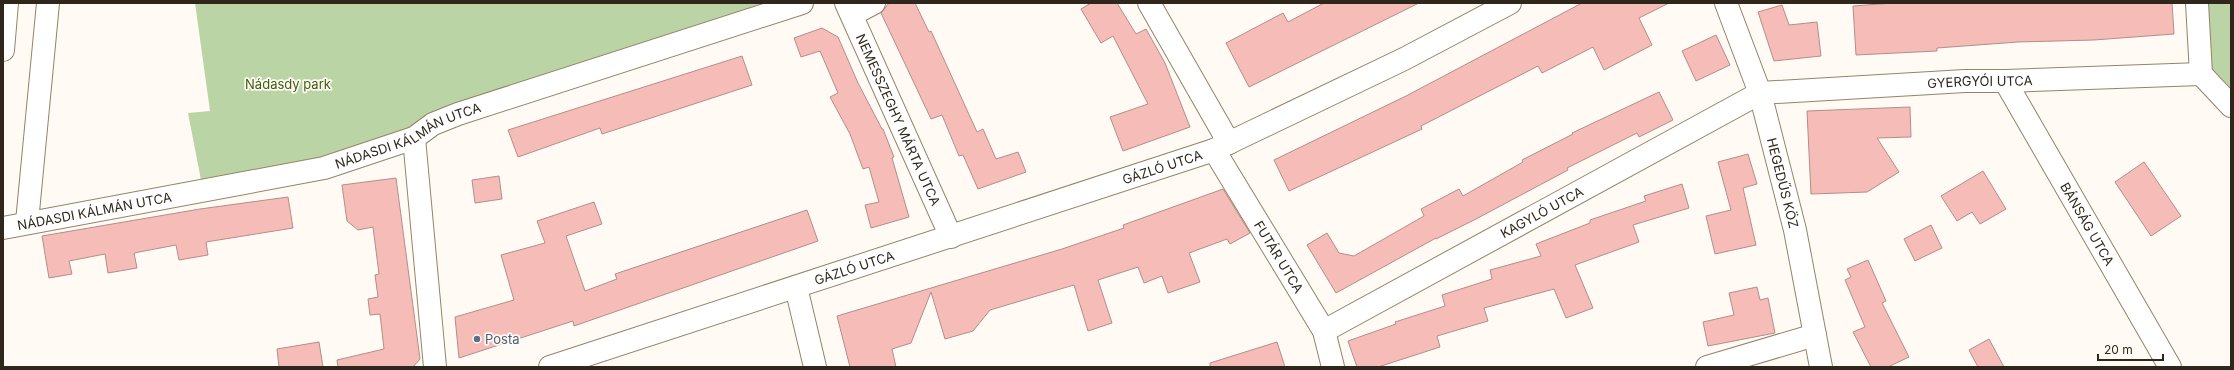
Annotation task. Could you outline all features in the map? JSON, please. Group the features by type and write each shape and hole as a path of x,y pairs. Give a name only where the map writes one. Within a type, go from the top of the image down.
{"street":[{"path":"3,50 7,3"},
{"path":"27,222 48,3"},
{"name":"NÁDASDI KÁLMÁN UTCA","path":"3,228 27,222 107,209 324,168 414,138 433,124 458,114 802,3"},
{"path":"849,9 874,3"},
{"name":"FUTÁR UTCA","path":"1149,3 1222,146 1324,331 1333,367"},
{"name":"GÁZLÓ UTCA","path":"550,367 951,237 1222,146 1404,59 1510,3"},
{"name":"HEGEDŰS KÖZ","path":"1726,3 1760,93 1795,230 1821,367"},
{"path":"2197,3 2201,74 2231,106"},
{"name":"NEMESSZEGHY MÁRTA UTCA","path":"849,9 951,237"},
{"name":"GYERGYÓI UTCA","path":"1760,93 1965,81 2201,74"},
{"name":"BÁNSÁG UTCA","path":"2005,81 2170,367"},
{"name":"KAGYLÓ UTCA","path":"1324,331 1760,93"},
{"path":"414,138 435,367"},
{"path":"796,287 815,367"},
{"path":"1707,367 1815,335"}],"green space":[{"name":"Nádasdy park","path":"195,3 768,3 385,150 201,180 188,113 210,111"},
{"path":"2207,3 2231,3 2231,90 2210,68"}],"building":[{"path":"889,3 915,3 929,32 931,31 977,132 983,129 996,159 1018,152 1026,172 978,189 963,155 959,156 942,115 931,119 881,13"},
{"path":"1091,3 1117,3 1136,34 1146,29 1165,63 1190,127 1123,151 1110,117 1148,104 1113,36 1101,43 1081,9"},
{"path":"1324,3 1419,3 1249,87 1226,43 1283,13 1288,22"},
{"path":"1582,3 1669,3 1639,18 1652,45 1604,70 1593,47 1542,73 1538,66 1421,126 1422,129 1289,191 1274,160 1406,96"},
{"path":"1893,3 2172,3 2174,34 2094,40 2018,42 1937,48 1937,51 1856,55 1853,6"},
{"path":"1782,5 1789,25 1817,22 1821,56 1774,61 1758,12"},
{"path":"822,28 838,37 858,83 883,129 894,157 892,158 909,217 871,228 865,205 879,202 869,167 863,169 850,134 830,97 838,93 820,51 801,57 794,38"},
{"path":"1716,35 1730,65 1696,81 1682,51"},
{"path":"742,56 752,85 602,134 600,128 518,157 508,130"},
{"path":"1659,92 1673,120 1639,137 1637,133 1567,168 1568,170 1476,219 1436,238 1336,293 1307,245 1327,233 1339,253 1354,256 1424,216 1421,209 1459,189 1463,196 1523,162 1522,160 1573,134 1572,133"},
{"path":"1910,107 1911,137 1877,138 1899,172 1867,192 1811,194 1807,111"},
{"path":"1748,154 1757,184 1743,188 1756,245 1715,254 1706,216 1731,210 1718,162"},
{"path":"2144,162 2181,216 2151,236 2115,182"},
{"path":"1983,171 2006,209 1980,224 1972,212 1957,221 1941,196"},
{"path":"499,176 502,199 475,203 472,180"},
{"path":"396,178 420,359 413,367 338,367 337,360 384,349 380,314 370,315 368,299 378,297 375,275 379,274 373,227 358,230 347,221 342,185"},
{"path":"1682,184 1689,208 1633,225 1639,242 1575,265 1593,308 1566,318 1554,289 1484,308 1488,321 1437,336 1440,347 1378,367 1357,367 1348,341 1396,324 1395,322 1445,306 1442,295 1492,279 1490,270 1541,256 1536,244 1590,223 1590,220 1646,201 1644,196"},
{"path":"1223,189 1250,233 1230,244 1227,239 1189,253 1200,282 1168,293 1162,276 1144,283 1138,267 1098,280 1112,323 1088,331 1074,285 990,310 973,331 945,339 931,292 911,343 892,349 896,367 850,367 837,316 1062,249 1124,228 1123,225"},
{"path":"288,197 293,228 206,242 208,255 179,260 176,245 134,253 137,268 108,273 105,254 69,261 72,274 49,278 42,236 200,209"},
{"path":"594,202 602,224 566,236 585,291 617,279 615,274 807,210 818,241 574,326 573,321 459,358 455,317 514,300 501,255 545,243 537,221"},
{"path":"1931,225 1942,248 1915,261 1904,239"},
{"path":"1868,260 1886,301 1882,303 1909,357 1888,367 1871,367 1853,332 1865,327 1845,280 1851,277 1847,269"},
{"path":"1757,287 1760,300 1768,298 1775,333 1708,346 1703,322 1734,315 1729,293"},
{"path":"1989,339 2004,367 1978,367 1969,350"},
{"path":"319,342 323,367 279,367 277,349"},
{"path":"1277,342 1285,367 1210,367 1210,363"}],"place":[{"name":"Posta","path":"477,339"}]}
